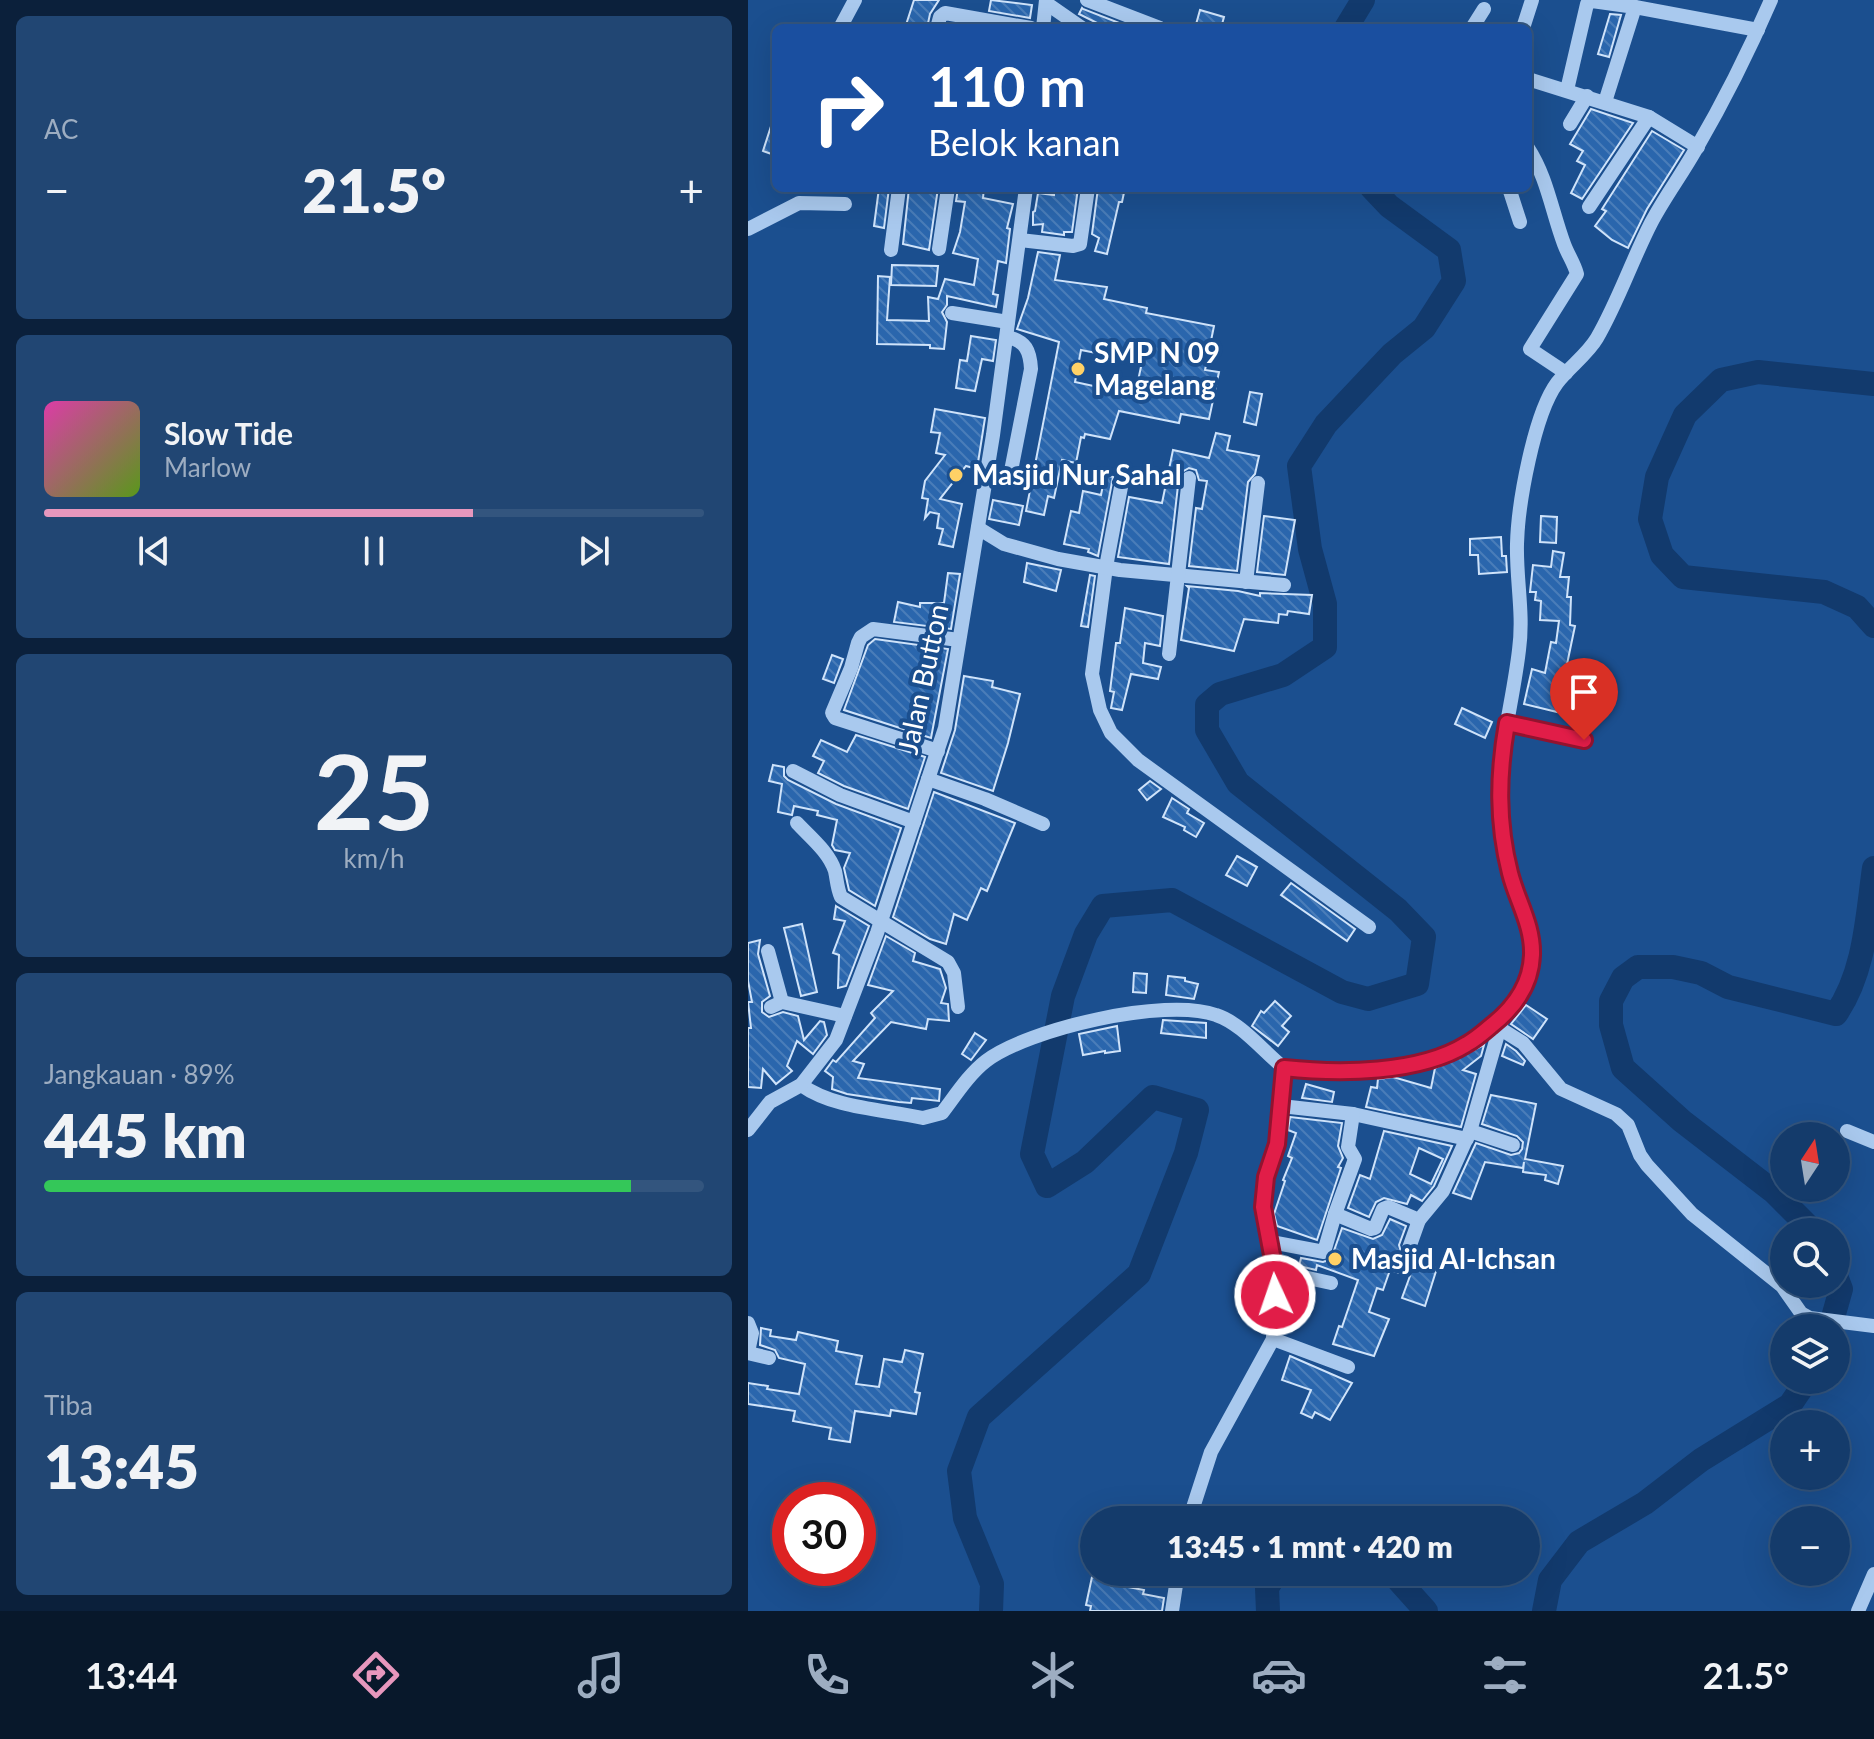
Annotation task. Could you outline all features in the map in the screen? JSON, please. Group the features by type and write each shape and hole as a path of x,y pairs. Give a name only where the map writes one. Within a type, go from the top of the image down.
{"street":[{"path":"842,24 855,0"},
{"path":"1087,0 1150,24"},
{"path":"1524,24 1532,0"},
{"path":"1409,1248 1419,1220 1443,1191 1468,1135 1501,1023 1522,994 1532,956 1530,929 1510,875 1498,798 1520,646 1517,543 1529,461 1546,403 1556,384 1596,340 1652,221 1698,147 1771,0"},
{"path":"1043,24 1046,1"},
{"path":"1046,1 1077,24"},
{"path":"1567,90 1587,2 1635,7 1758,30"},
{"path":"1605,102 1635,7"},
{"path":"1475,24 1484,9"},
{"path":"938,24 945,13 1008,24"},
{"path":"1532,80 1649,117 1698,147"},
{"path":"1570,124 1587,96"},
{"path":"1589,207 1649,117"},
{"path":"1532,154 1539,165 1565,248 1577,274 1530,349 1566,373"},
{"path":"891,250 898,192"},
{"path":"939,249 947,192"},
{"name":"Jalan Button","path":"748,1130 770,1102 801,1085 836,1040 881,920 945,728 975,552 1026,192"},
{"path":"1020,240 1073,246 1080,244 1087,192"},
{"path":"1510,192 1520,222"},
{"path":"748,229 800,195 845,204"},
{"path":"952,313 1008,322"},
{"path":"985,481 1006,481 1010,476 1031,369 1030,354 1025,344 1007,337"},
{"path":"1124,471 1106,567 1092,674 1100,710 1111,733 1138,760 1369,927"},
{"path":"1169,654 1189,478"},
{"path":"1246,582 1258,483"},
{"path":"978,528 1004,544 1058,559 1106,567 1284,585"},
{"path":"975,552 1004,544"},
{"path":"938,751 835,718 832,713 858,643 873,629 959,640"},
{"path":"1507,723 1584,740"},
{"path":"793,771 840,795 914,822"},
{"path":"928,779 1043,824"},
{"path":"797,823 825,853 835,870 836,887 841,897 948,962 954,973 958,1007"},
{"path":"768,951 777,1004 845,1016"},
{"path":"801,1085 815,1095 923,1118 942,1113 983,1063 1032,1036 1073,1027 1092,1019 1200,1011 1218,1015 1284,1068 1314,1071 1372,1071 1442,1057 1501,1023"},
{"path":"1501,1023 1523,1043 1561,1089 1616,1114 1628,1125 1647,1165 1692,1214 1782,1286 1801,1313 1810,1318 1872,1325"},
{"path":"1194,1506 1211,1452 1273,1339 1275,1271 1263,1207 1266,1177 1277,1144 1284,1068"},
{"path":"1281,1106 1353,1114 1513,1145"},
{"path":"1271,1242 1324,1252 1355,1159 1348,1147 1353,1114"},
{"path":"1850,1132 1874,1142"},
{"path":"1335,1214 1371,1229 1375,1228 1383,1209 1388,1207 1419,1220"},
{"path":"1275,1271 1331,1283"},
{"path":"748,1323 752,1333 748,1353 769,1358"},
{"path":"1273,1339 1348,1367"},
{"path":"1858,1611 1874,1574"},
{"path":"1172,1611 1176,1586"}],"building":[{"path":"914,0 939,0 928,24 906,24"},
{"path":"991,0 1032,5 1030,18 989,11"},
{"path":"1082,8 1122,24 1099,24 1079,14"},
{"path":"1200,10 1224,17 1222,24 1196,24"},
{"path":"1610,14 1621,15 1609,57 1598,54"},
{"path":"1591,109 1633,123 1582,199 1571,193 1585,165 1577,161 1583,151 1570,144"},
{"path":"772,123 772,154 763,151"},
{"path":"1652,131 1684,150 1647,209 1628,248 1595,226 1606,211 1602,209"},
{"path":"878,192 888,192 884,228 874,226"},
{"path":"909,192 937,192 929,250 903,244"},
{"path":"957,192 984,192 983,198 1013,204 1007,228 1010,229 1006,263 998,261 993,294 998,295 996,307 947,296 947,305 942,312 947,322 944,349 930,348 930,345 877,344 878,276 890,277 887,320 929,321 928,297 938,299 945,279 974,285 978,259 953,253 965,202 956,201"},
{"path":"1054,192 1077,192 1072,232 1064,232 1064,235 1042,232 1043,224 1033,225 1038,193 1054,195"},
{"path":"1097,192 1124,192 1107,254 1095,251 1099,238 1092,234"},
{"path":"1038,252 1060,255 1055,280 1107,287 1104,299 1147,308 1146,313 1214,326 1205,370 1219,372 1209,419 1181,414 1179,423 1119,411 1110,439 1085,434 1084,438 1081,437 1076,463 1062,460 1054,498 1048,496 1044,515 1026,511 1059,342 1017,329 1028,298","holes":["1081,350 1142,362 1135,395 1075,382"]},
{"path":"892,265 938,266 936,286 891,285"},
{"path":"971,336 996,340 993,361 982,359 975,391 956,388 960,360 967,361"},
{"path":"1250,392 1262,394 1256,425 1244,422"},
{"path":"935,409 985,418 977,469 966,466 940,499 962,504 953,547 939,544 943,529 937,528 939,514 930,512 925,518 928,499 922,498 925,481 945,455 936,453 940,433 931,432"},
{"path":"1216,433 1230,436 1227,450 1259,456 1255,474 1248,482 1237,571 1189,566 1196,508 1202,509 1207,481 1199,480 1196,470 1189,468 1179,477 1169,564 1118,557 1129,497 1162,503 1173,450 1209,458"},
{"path":"1105,475 1113,477 1098,556 1088,552 1089,549 1064,544 1071,511 1079,513 1083,491 1101,495"},
{"path":"993,500 1023,506 1019,525 989,519"},
{"path":"1264,516 1295,520 1285,575 1257,572"},
{"path":"1541,516 1557,517 1556,543 1540,542"},
{"path":"1501,537 1507,572 1479,574 1478,555 1470,555 1470,539"},
{"path":"1553,551 1564,553 1560,577 1569,577 1567,597 1571,597 1570,625 1575,626 1557,712 1524,704 1532,669 1545,673 1551,642 1556,643 1559,621 1540,620 1541,601 1535,600 1536,592 1530,592 1533,565 1551,567"},
{"path":"1027,563 1061,570 1056,591 1024,582"},
{"path":"948,573 960,574 951,629 894,622 898,602 920,607 920,603 944,603"},
{"path":"1090,575 1095,576 1088,627 1081,626"},
{"path":"1187,586 1260,596 1260,593 1312,595 1309,614 1288,611 1287,615 1279,614 1278,623 1244,619 1234,651 1181,640"},
{"path":"1125,608 1163,616 1160,646 1145,643 1143,663 1161,667 1158,679 1131,674 1122,710 1111,708 1114,692 1110,691 1116,643 1120,643"},
{"path":"875,639 948,649 931,738 844,710 868,645"},
{"path":"832,655 843,659 834,683 823,679"},
{"path":"964,676 993,681 992,687 1020,694 993,791 941,773 955,730"},
{"path":"1462,708 1492,722 1485,738 1455,724"},
{"path":"856,735 925,757 908,809 844,786 818,773 824,761 813,756 821,740 847,752"},
{"path":"773,765 784,767 784,776 788,780 836,804 901,828 875,906 849,890 844,868 850,853 835,850 832,845 837,820 817,815 818,811 794,806 792,815 778,812 782,784 769,781"},
{"path":"1150,781 1161,789 1147,800 1139,790"},
{"path":"934,792 1015,823 987,891 981,888 967,920 954,914 946,944 930,939 893,917"},
{"path":"1172,798 1189,809 1187,813 1204,823 1196,837 1184,830 1185,827 1163,817"},
{"path":"1237,856 1257,867 1247,886 1226,875"},
{"path":"1291,883 1355,929 1347,941 1281,895"},
{"path":"836,906 869,926 846,986 838,988 839,955 833,953 845,921 834,919"},
{"path":"802,924 817,992 801,996 784,928"},
{"path":"886,936 915,953 913,961 940,969 946,988 941,1003 948,1004 949,1021 928,1019 926,1029 891,1022 853,1061 864,1064 858,1078 940,1089 939,1101 912,1098 911,1103 847,1094 832,1089 833,1077 825,1071 875,1018 871,1013 893,991 868,985"},
{"path":"760,940 758,954 770,996 762,1002 762,1012 769,1017 783,1012 798,1016 804,1040 820,1021 824,1022 827,1035 813,1054 797,1041 787,1066 792,1071 776,1084 763,1069 761,1088 748,1087 748,1028 751,1028 748,1002 752,1002 748,981 748,943"},
{"path":"1134,973 1147,974 1146,993 1133,992"},
{"path":"1168,976 1185,978 1185,981 1198,984 1194,999 1166,995"},
{"path":"1275,1001 1291,1016 1282,1026 1289,1032 1278,1046 1252,1026 1261,1011 1264,1013"},
{"path":"1526,1005 1547,1019 1533,1039 1511,1024"},
{"path":"1163,1020 1206,1023 1206,1038 1161,1033"},
{"path":"1117,1026 1120,1051 1083,1055 1079,1034"},
{"path":"975,1033 986,1040 971,1060 962,1054"},
{"path":"1506,1044 1525,1061 1523,1065 1502,1056"},
{"path":"1484,1045 1481,1056 1463,1070 1476,1074 1461,1127 1366,1107 1371,1087 1377,1088 1378,1079 1393,1077 1431,1088 1435,1068"},
{"path":"1306,1084 1334,1092 1332,1102 1302,1098"},
{"path":"1491,1095 1536,1104 1525,1159 1563,1166 1558,1184 1545,1180 1546,1175 1523,1172 1524,1162 1523,1168 1485,1162 1471,1199 1453,1193 1476,1143 1511,1155 1522,1149 1523,1142 1517,1136 1482,1124"},
{"path":"1290,1117 1342,1123 1338,1146 1343,1158 1338,1167 1341,1168 1317,1240 1277,1226 1274,1214 1292,1158 1288,1156 1296,1133 1288,1130"},
{"path":"1384,1131 1452,1146 1434,1186 1422,1201 1411,1195 1407,1204 1384,1198 1376,1202 1369,1217 1348,1208 1360,1175 1370,1179","holes":["1419,1148 1443,1159 1431,1184 1410,1174"]},
{"path":"1390,1219 1406,1226 1399,1245 1402,1255 1437,1268 1425,1306 1402,1298 1410,1276 1390,1270 1383,1290 1377,1288 1369,1312 1389,1319 1374,1356 1333,1344 1358,1280 1317,1265 1316,1270 1299,1266 1301,1258 1323,1262 1331,1259 1342,1228 1373,1239 1382,1235"},
{"path":"761,1328 771,1330 770,1336 796,1340 798,1332 838,1341 836,1351 862,1356 856,1384 879,1387 884,1359 902,1362 905,1350 923,1354 915,1392 920,1393 916,1414 891,1410 890,1416 855,1411 850,1442 829,1439 831,1428 793,1421 795,1411 748,1404 748,1383 799,1394 805,1364 779,1358 775,1350 760,1345"},
{"path":"1290,1356 1352,1383 1330,1420 1315,1412 1312,1418 1301,1413 1311,1390 1282,1380"},
{"path":"1090,1586 1122,1586 1164,1598 1162,1611 1090,1611 1091,1606 1086,1605"}],"waterway":[{"path":"1348,24 1363,0"},
{"path":"991,1611 992,1584 965,1518 959,1471 979,1417 1139,1274 1186,1153 1197,1110 1153,1097 1085,1162 1047,1186 1032,1154 1063,996 1086,934 1103,906 1172,900 1342,992 1368,999 1417,984 1424,937 1398,910 1238,783 1207,730 1207,705 1220,694 1283,675 1325,647 1325,604 1310,549 1299,466 1326,424 1392,354 1424,328 1454,281 1449,250 1389,206 1376,192"},
{"path":"1874,384 1758,372 1721,380 1685,415 1657,477 1650,519 1662,555 1683,577 1824,592 1857,607 1874,626"},
{"path":"1800,1218 1774,1192 1682,1121 1623,1068 1611,1025 1611,1001 1623,978 1638,967 1673,967 1701,973 1728,987 1836,1014 1846,998 1859,963 1874,868"},
{"path":"1834,1314 1838,1298"},
{"path":"1544,1611 1550,1580 1579,1542 1645,1503 1701,1460 1790,1405 1797,1394"},
{"path":"1268,1586 1268,1611"},
{"path":"1404,1586 1426,1611"}],"place":[{"name":"SMP N 09 Magelang","path":"1078,369"},
{"name":"Masjid Nur Sahal","path":"956,475"},
{"name":"Masjid Al-Ichsan","path":"1335,1259"}],"route":[{"path":"1275,1295 1275,1271 1263,1207 1266,1177 1277,1144 1284,1068 1372,1071 1442,1057 1468,1044 1503,1017 1522,994 1532,956 1530,929 1510,875 1501,831 1498,798 1507,723 1584,740"}]}
